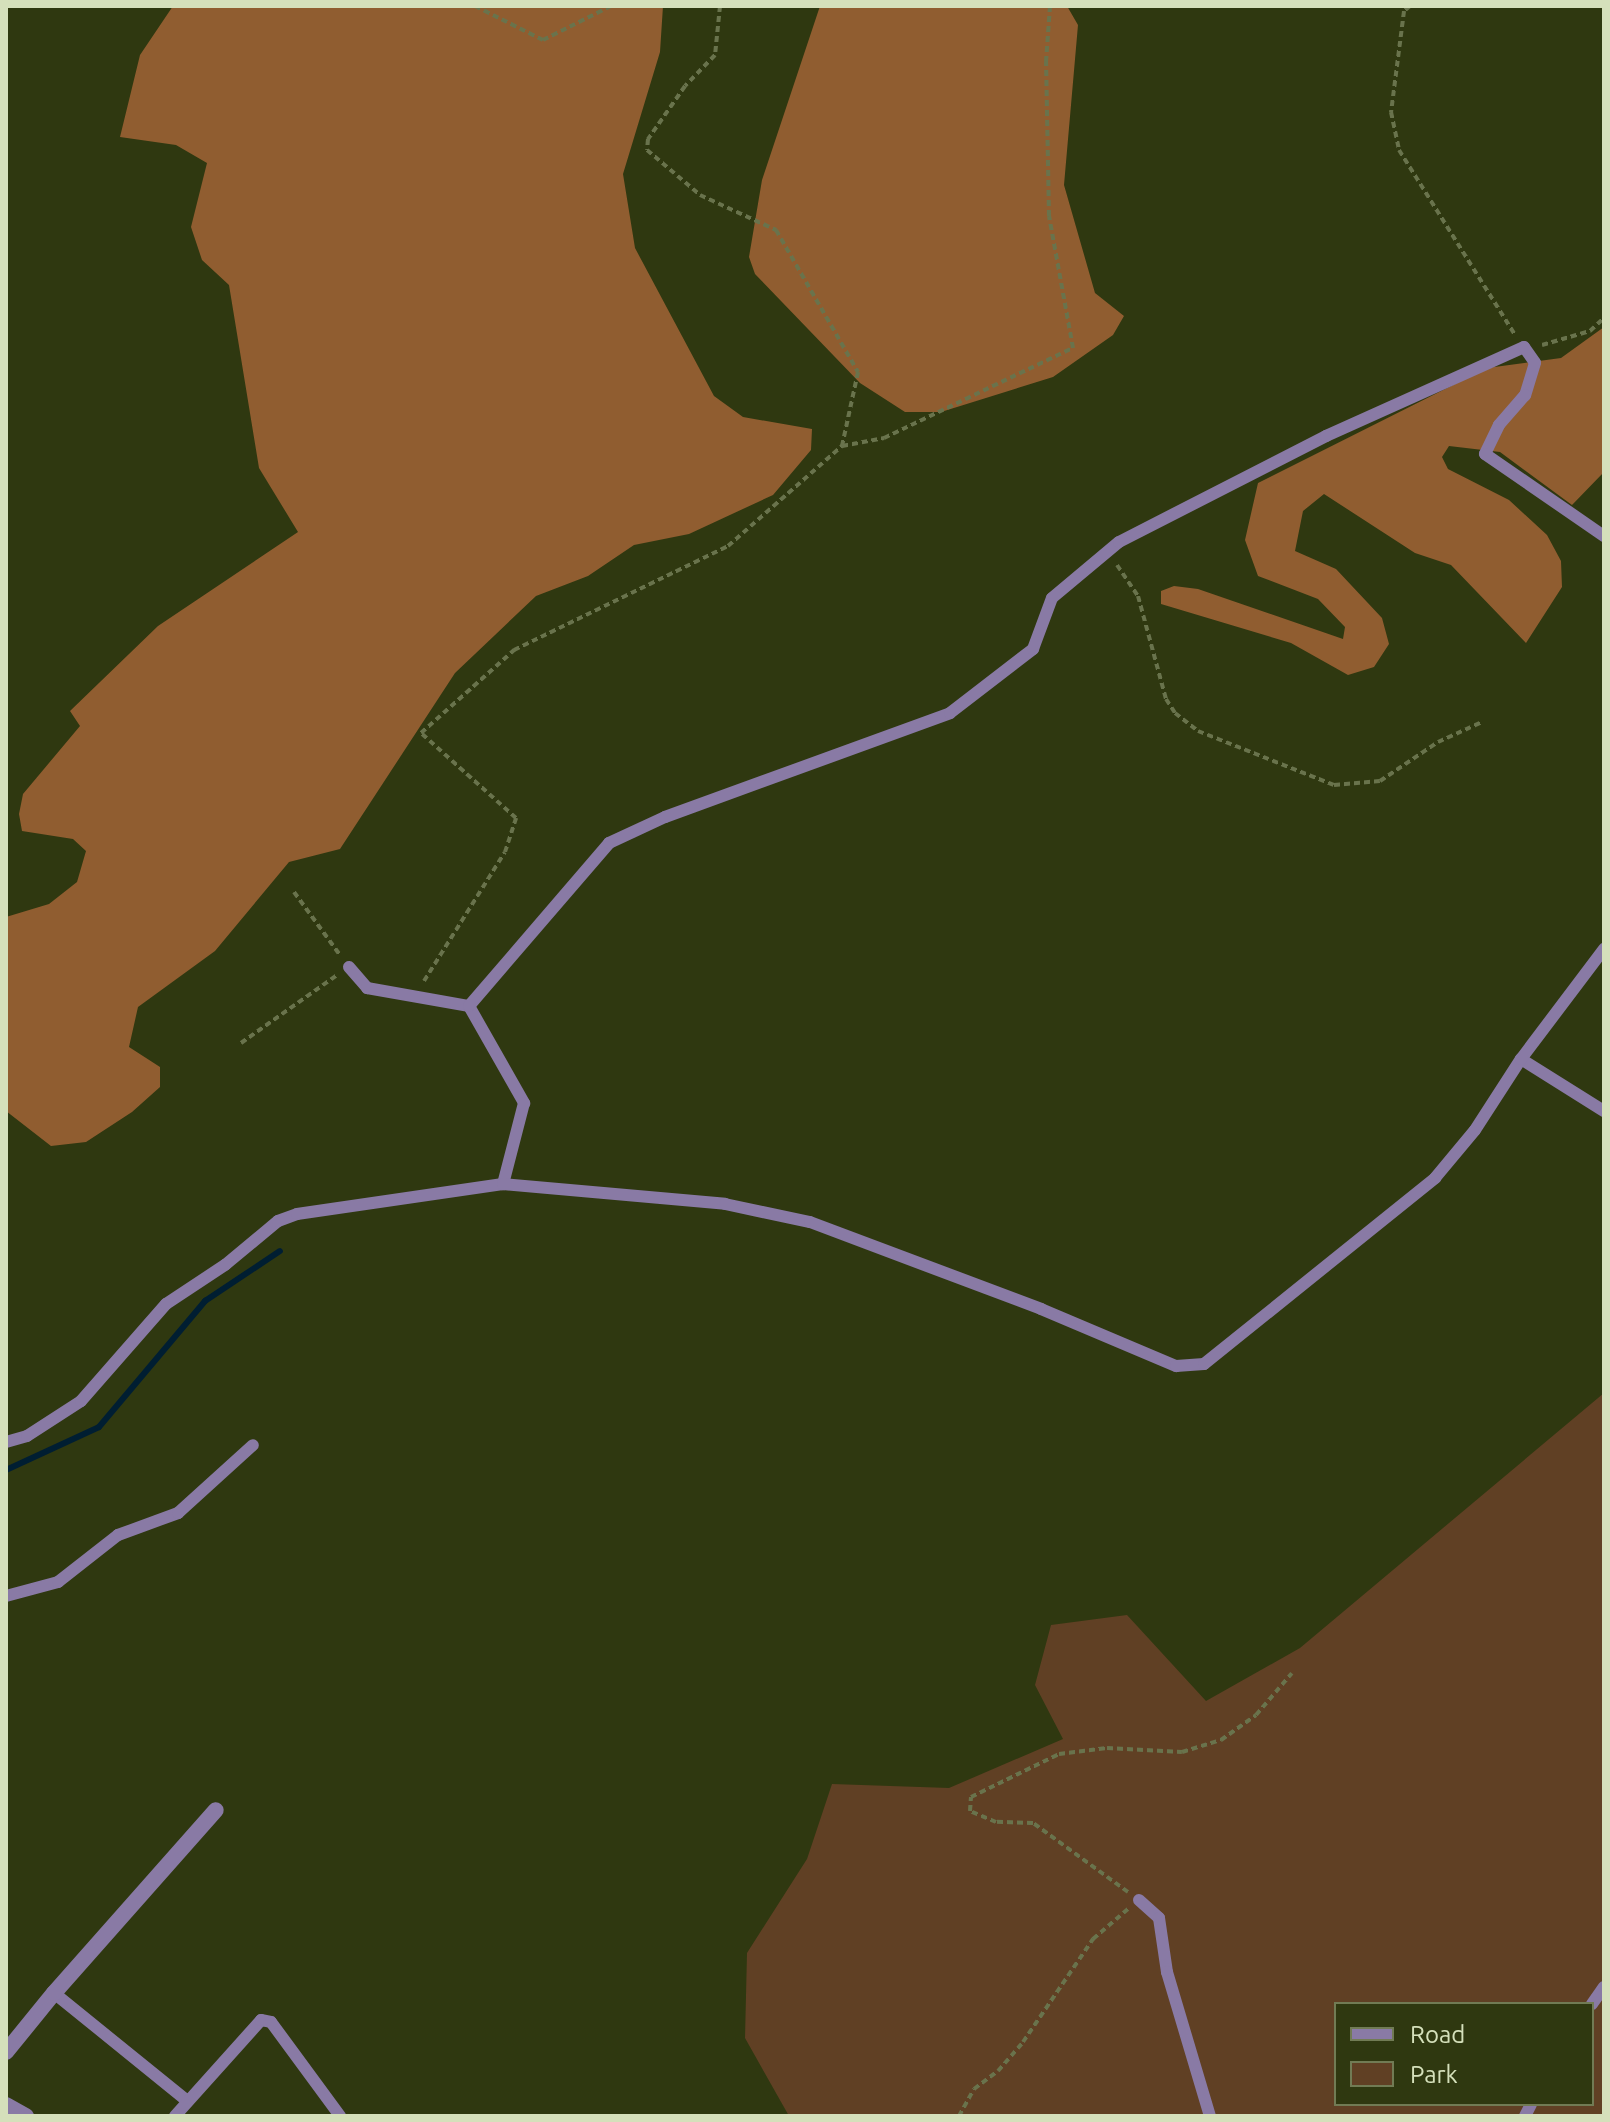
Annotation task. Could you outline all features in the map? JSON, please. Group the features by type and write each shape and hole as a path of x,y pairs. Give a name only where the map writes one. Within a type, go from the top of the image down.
{"street":[{"path":"6,2052 54,1993 216,1810"},
{"path":"6,2105 26,2116"}],"lane":[{"path":"469,1006 609,843 665,817 950,713 1033,649 1052,598 1119,542 1326,436 1524,347 1535,363 1525,395 1499,425 1485,454 1604,536"},
{"path":"6,1442 27,1436 81,1401 166,1304 225,1265 278,1221 297,1214 503,1184 725,1204 810,1222 1041,1309 1176,1366 1204,1364 1435,1178 1475,1130 1521,1059 1604,949"},
{"path":"349,967 367,988 415,994 469,1006 524,1103 503,1184"},
{"path":"1521,1059 1604,1111"},
{"path":"6,1596 58,1582 118,1535 178,1513 253,1445"},
{"path":"1139,1900 1159,1918 1167,1972 1210,2116"},
{"path":"54,1993 186,2100"},
{"path":"175,2116 186,2100 261,2020 271,2022 340,2116"}],"path":[{"path":"475,6 543,40 611,6"},
{"path":"720,6 715,55 685,86 648,139 647,150 700,195 776,230 858,372 842,446"},
{"path":"415,994 505,852 516,818 421,733 514,650 728,546 842,446 884,438 1073,348 1049,216 1046,62 1050,6"},
{"path":"1410,6 1404,11 1391,112 1399,150 1524,347 1557,343 1590,331 1604,318"},
{"path":"1108,552 1138,596 1166,699 1175,713 1198,731 1334,785 1380,781 1438,742 1482,722"},
{"path":"241,1043 349,967 294,892"},
{"path":"959,2116 974,2089 998,2071 1023,2042 1093,1939 1139,1900 1033,1823 996,1822 970,1811 971,1797 1059,1754 1107,1748 1182,1752 1221,1740 1256,1715 1292,1673"}],"green space":[{"path":"1604,1393 1604,2116 789,2116 745,2038 747,1953 807,1859 832,1784 949,1788 1063,1739 1035,1685 1051,1625 1127,1615 1206,1701 1300,1648"}],"shaded area":[{"path":"173,6 663,6 660,52 623,174 635,248 714,396 743,417 812,429 811,450 773,495 689,534 634,545 588,576 536,596 455,673 340,849 289,862 215,951 138,1007 129,1047 160,1067 160,1087 132,1112 86,1142 51,1146 6,1111 6,917 49,904 77,882 86,851 73,839 22,831 19,814 23,794 80,726 70,711 158,626 298,532 259,468 229,285 202,260 191,227 207,163 176,145 120,137 140,55"},
{"path":"820,6 1067,6 1078,25 1064,185 1095,293 1124,316 1113,335 1053,377 941,412 905,412 860,383 755,274 749,257 762,180"},
{"path":"1604,327 1604,472 1572,505 1500,452 1449,446 1442,457 1448,469 1509,500 1547,535 1561,561 1562,587 1526,643 1451,565 1415,553 1324,494 1303,511 1295,551 1336,569 1382,618 1389,644 1374,667 1348,675 1291,643 1161,604 1161,591 1174,586 1198,589 1343,639 1345,627 1318,599 1258,576 1245,540 1258,483 1487,368 1561,358"}],"waterway":[{"path":"6,1470 99,1427 205,1301 280,1251"}]}
